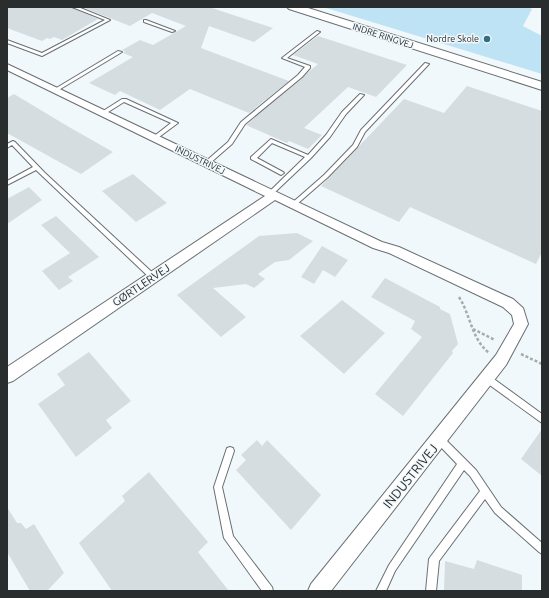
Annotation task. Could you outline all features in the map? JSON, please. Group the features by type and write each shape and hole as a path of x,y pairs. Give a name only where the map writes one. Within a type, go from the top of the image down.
{"street":[{"name":"INDRE RINGVEJ","path":"293,7 542,86"},
{"name":"INDUSTRIVEJ","path":"12,69 378,245 394,250 508,303 518,312 521,324 505,354 318,591"},
{"path":"7,77 12,69"},
{"name":"GØRTLERVEJ","path":"7,376 273,194"}],"lane":[{"path":"7,41 42,56 108,20 74,7"},
{"path":"145,21 174,31"},
{"path":"207,163 230,144 243,123 300,76 308,67 284,58 318,32"},
{"path":"56,90 120,52"},
{"path":"294,204 326,176 355,146 363,131 427,64"},
{"path":"273,194 309,158 328,136 344,113 362,94"},
{"path":"103,113 124,100 175,123 155,138"},
{"path":"281,173 253,158 271,141 309,158"},
{"path":"7,146 13,143 37,168 153,277"},
{"path":"7,183 37,168"},
{"path":"487,378 542,419"},
{"path":"439,439 473,473 498,510 542,549"},
{"path":"230,451 218,486 229,538 268,591"},
{"path":"381,591 392,568 463,463"},
{"path":"431,591 434,559 485,491"}],"path":[{"path":"457,295 461,298 476,339 485,350 542,364"},
{"path":"472,329 505,354"}],"shaded area":[{"name":"Nordre Skole","path":"323,7 527,7 532,9 523,26 542,36 542,74"}],"building":[{"path":"7,7 71,7 98,19 62,40 54,37 50,39 47,38 42,41 7,28"},
{"path":"82,7 209,7 273,28 254,42 209,26 201,48 289,81 249,113 190,89 160,110 120,91 115,95 89,83 133,57 123,53 125,51 122,50 140,40 153,45 186,26 152,13 130,26"},
{"path":"318,36 407,65 376,97 348,87 304,128 322,135 308,149 289,141 287,143 246,125 318,64 293,55"},
{"path":"467,86 542,111 542,252 536,264 410,207 399,222 321,186 404,99 444,113"},
{"path":"14,94 113,152 81,174 7,133 7,98"},
{"path":"133,174 167,203 136,222 102,191"},
{"path":"29,187 42,200 7,224 7,199"},
{"path":"56,216 99,257 68,277 73,281 59,290 42,271 70,253 41,225"},
{"path":"297,233 313,241 289,260 275,262 258,274 265,279 254,288 246,284 213,288 246,317 221,337 177,295 259,236"},
{"path":"322,246 348,260 335,277 323,270 314,284 301,277"},
{"path":"385,278 440,307 440,309 450,314 458,344 452,351 453,353 403,416 375,394 422,337 411,329 415,321 371,297"},
{"path":"342,300 385,333 344,374 300,336"},
{"path":"89,352 131,401 106,420 112,428 76,457 38,404 65,385 57,374"},
{"path":"542,429 542,476 521,459"},
{"path":"257,440 262,446 267,440 321,495 291,530 236,470 246,460 241,455"},
{"path":"149,472 208,542 198,552 229,591 112,591 79,543 125,501 122,496"},
{"path":"7,507 17,523 21,523 26,529 34,524 64,573 47,591 30,591 7,552"},
{"path":"477,560 522,575 522,591 444,591 445,561 474,569"}],"place":[{"name":"Nordre Skole","path":"487,39"}]}
